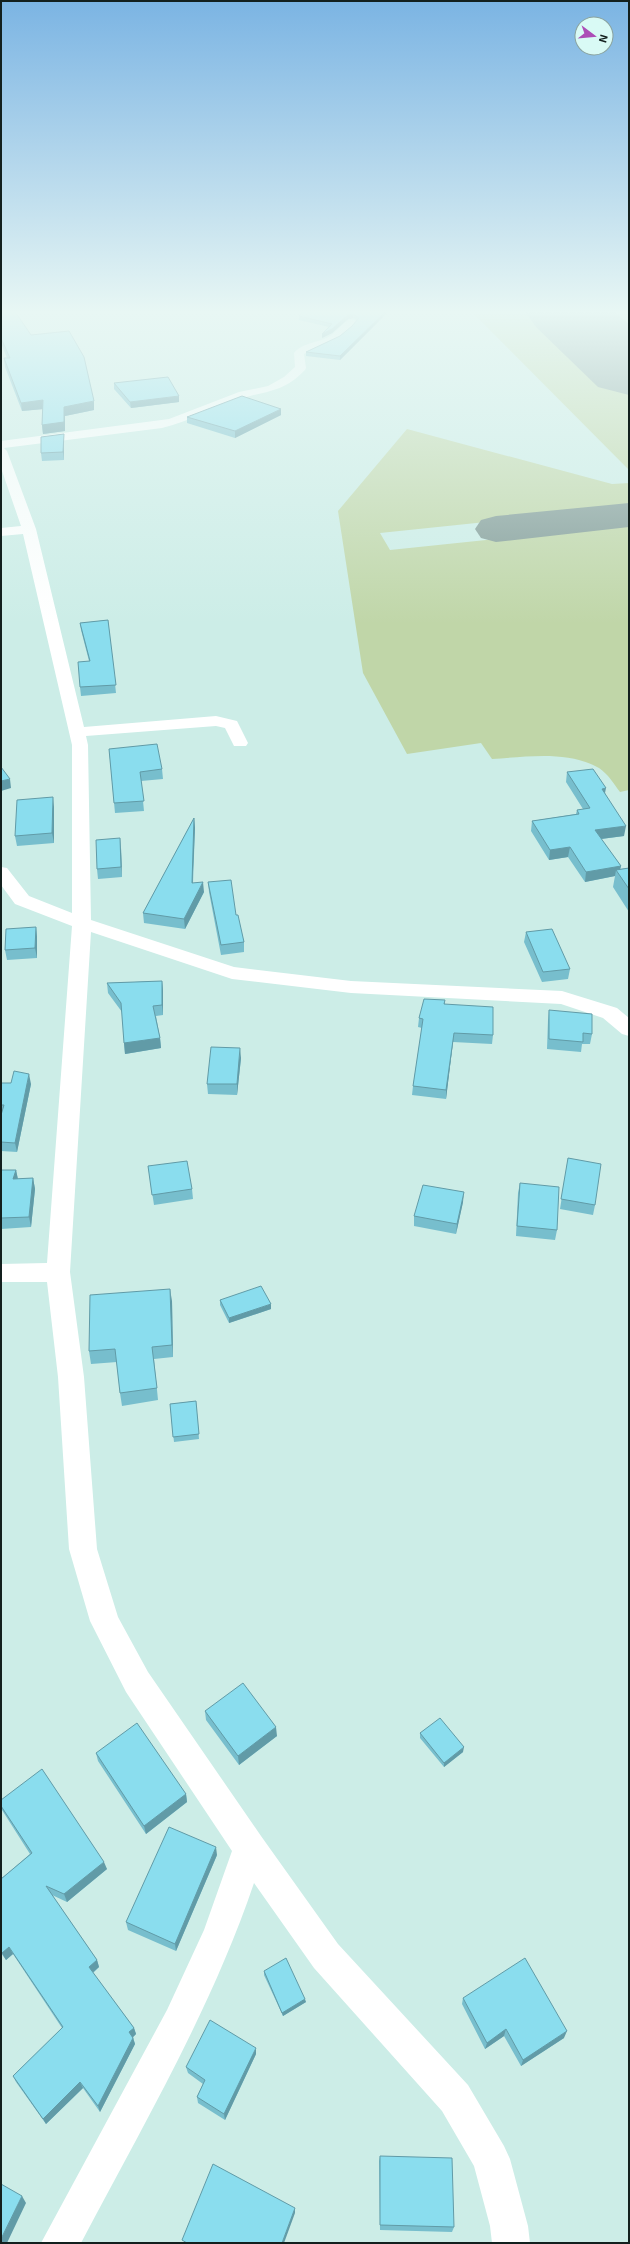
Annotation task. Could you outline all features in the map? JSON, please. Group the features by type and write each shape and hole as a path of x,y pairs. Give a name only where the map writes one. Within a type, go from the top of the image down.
{"street":[{"path":"1,445 162,424 184,419 194,415"},
{"path":"1,451 29,529 80,745 82,923 58,1272 71,1376 83,1549 105,1621 138,1682 249,1848 326,1956 455,2098 491,2159 509,2226 511,2243"},
{"path":"1,532 29,529"},
{"path":"76,732 216,721 231,724 240,742"},
{"path":"1,872 22,900 82,923 232,972 351,987 562,998 610,1013 629,1029"},
{"path":"1,1273 58,1272"},
{"path":"60,2243 179,2022 219,1936 249,1848"}],"green space":[{"path":"574,415 629,415 629,470"},
{"path":"407,429 612,484 629,483 629,507 380,533 390,550 629,525 629,790 620,792 611,779 602,770 587,762 547,756 492,759 481,743 407,754 363,673 338,511"}],"building":[{"path":"42,415 64,415 64,422 42,425"},
{"path":"193,415 269,415 235,431 187,417"},
{"path":"64,434 63,452 41,453 41,437"},
{"path":"108,620 116,685 80,687 78,662 90,661 80,623"},
{"path":"157,744 162,769 140,772 144,801 114,803 109,749"},
{"path":"1,767 10,779 1,781"},
{"path":"593,769 606,788 602,789 626,826 595,830 621,866 586,872 570,847 550,850 532,821 579,814 577,810 590,808 567,772"},
{"path":"53,797 52,833 15,836 17,800"},
{"path":"194,818 192,883 203,882 184,919 143,913"},
{"path":"120,838 121,867 97,869 96,840"},
{"path":"629,868 629,889 616,870"},
{"path":"231,880 236,915 238,915 244,942 221,945 208,882"},
{"path":"36,927 35,948 5,950 6,929"},
{"path":"552,929 570,969 543,972 526,932"},
{"path":"162,981 162,1005 153,1006 160,1038 124,1043 121,1003 107,983"},
{"path":"424,999 445,1000 444,1004 493,1007 493,1035 454,1033 446,1090 413,1086 423,1019 419,1018"},
{"path":"549,1010 592,1014 592,1034 583,1033 583,1042 549,1039"},
{"path":"211,1047 240,1048 237,1084 207,1084"},
{"path":"14,1071 29,1074 15,1143 1,1142 1,1115 4,1105 1,1105 1,1083 11,1083"},
{"path":"568,1158 601,1164 595,1205 561,1199"},
{"path":"187,1161 192,1189 152,1195 148,1166"},
{"path":"1,1170 16,1170 13,1179 33,1178 29,1217 1,1218"},
{"path":"520,1183 559,1187 557,1230 517,1226"},
{"path":"423,1185 464,1192 457,1224 414,1216"},
{"path":"261,1286 271,1304 229,1318 220,1300"},
{"path":"170,1289 172,1345 152,1347 157,1388 120,1393 115,1349 89,1351 90,1295"},
{"path":"196,1401 199,1434 173,1437 170,1404"},
{"path":"243,1683 276,1727 238,1756 205,1711"},
{"path":"440,1718 464,1747 444,1763 420,1733"},
{"path":"137,1723 186,1794 144,1826 96,1753"},
{"path":"42,1769 104,1862 64,1894 46,1886 97,1960 89,1967 134,2028 129,2032 133,2038 98,2106 80,2082 43,2119 13,2076 63,2027 9,1947 2,1953 1,1951 1,1879 32,1853 1,1806 1,1800"},
{"path":"169,1827 216,1847 175,1944 126,1922"},
{"path":"286,1958 305,1999 282,2013 264,1971"},
{"path":"525,1958 567,2031 523,2060 506,2029 487,2043 463,1998"},
{"path":"210,2020 256,2048 224,2114 197,2097 205,2080 186,2067"},
{"path":"380,2156 452,2158 454,2227 380,2225"},
{"path":"213,2164 295,2208 282,2243 187,2243 182,2240"},
{"path":"1,2184 22,2196 1,2239"}],"taxiway":[{"path":"496,529 629,515"}]}
